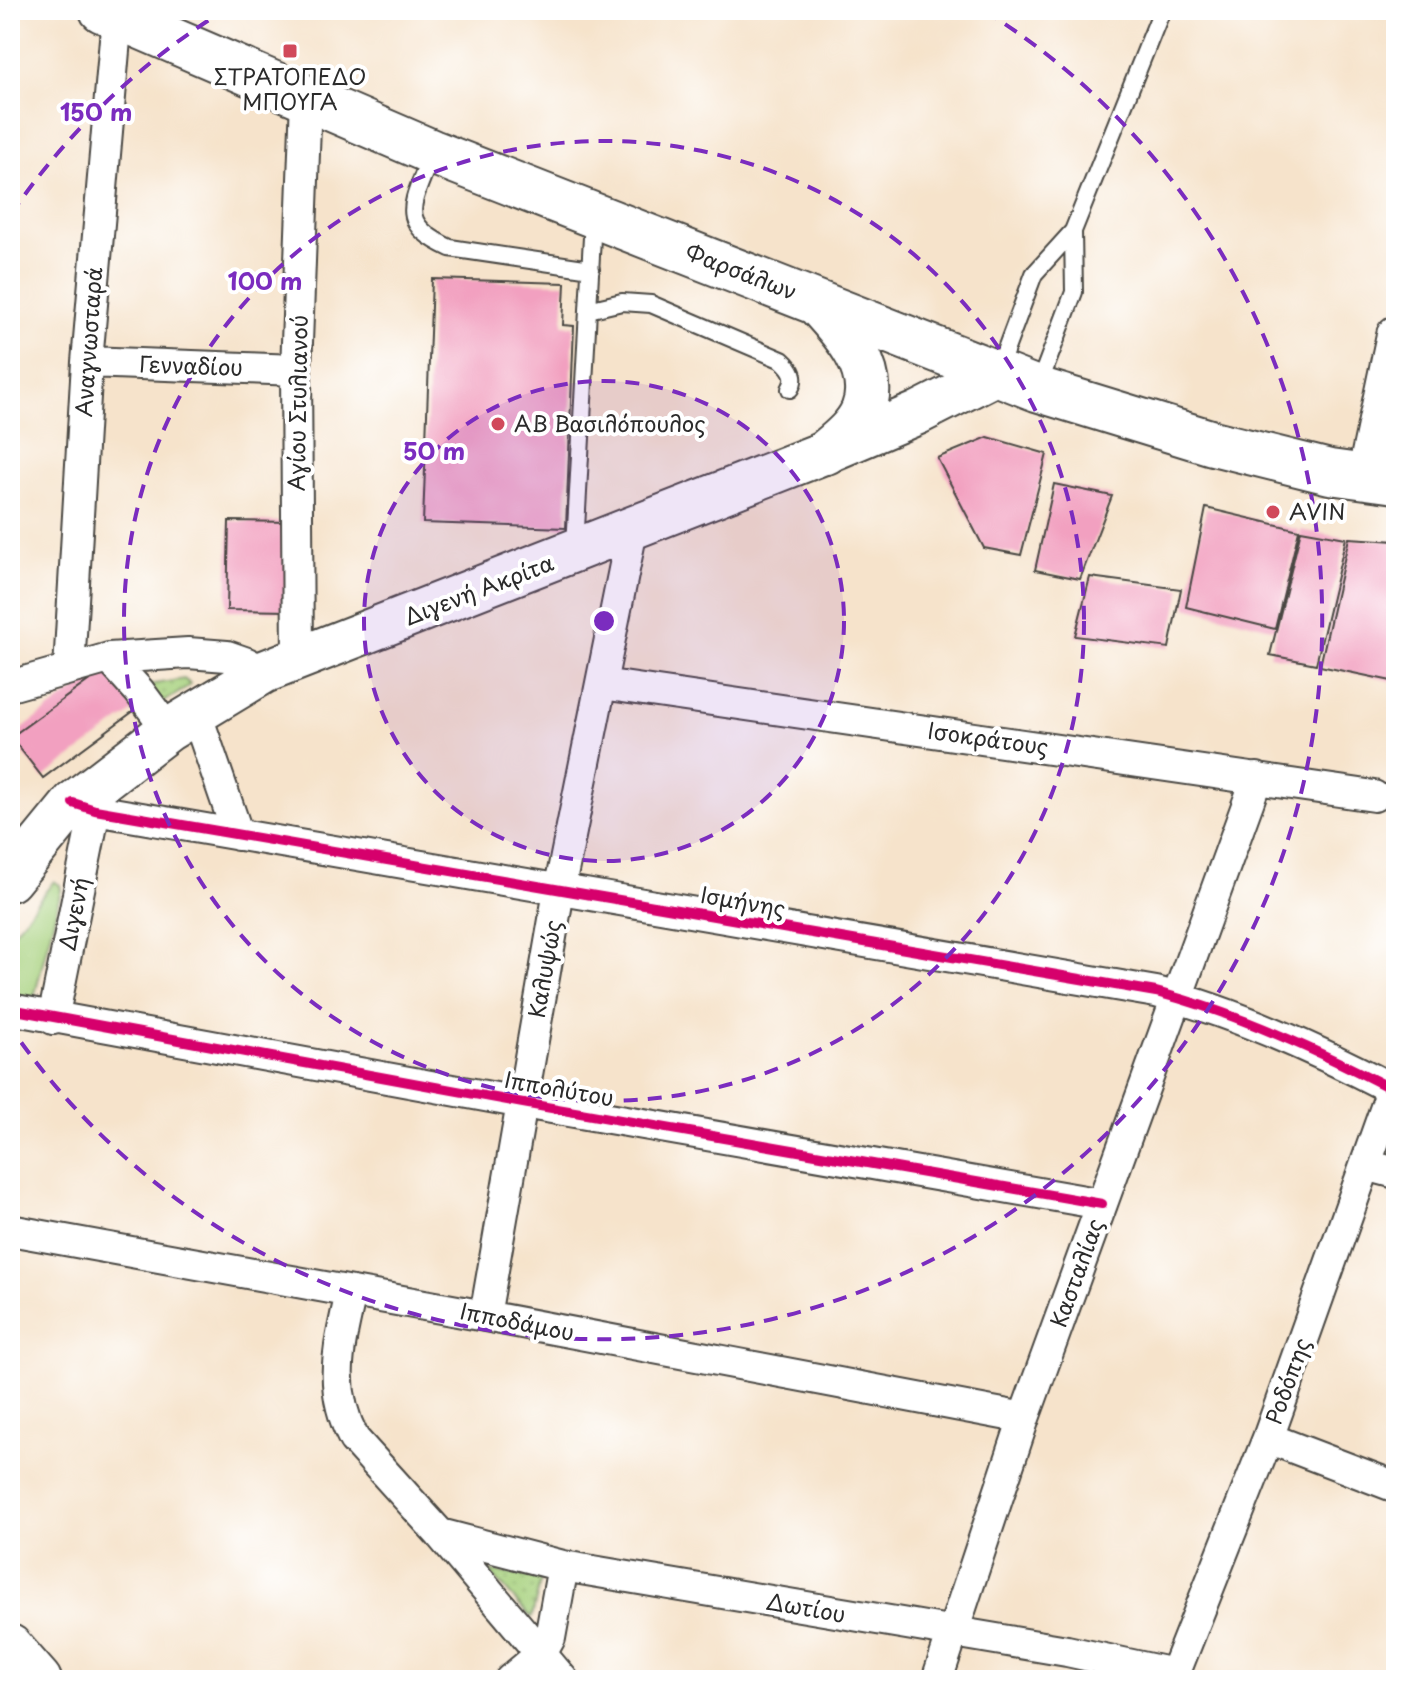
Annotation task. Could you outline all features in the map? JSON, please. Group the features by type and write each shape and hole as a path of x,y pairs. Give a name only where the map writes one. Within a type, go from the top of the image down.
{"main road":[{"name":"Φαρσάλων","path":"110,13 432,152 1037,389 1213,443 1330,472 1381,480"},
{"path":"815,301 841,329 857,354 867,378 863,412 851,430 826,452"},
{"name":"Διγενή Ακρίτα","path":"10,880 84,806 182,722 281,666 826,452 918,413 997,373"},
{"path":"10,1647 39,1680"}],"street":[{"name":"Αναγνωσταρά","path":"69,669 110,13"},
{"name":"Αγίου Στυλιανού","path":"281,666 306,98"},
{"path":"1381,480 1396,335"},
{"name":"Γενναδίου","path":"87,362 296,370"},
{"name":"Καλυψώς","path":"485,1316 559,891 632,530"},
{"path":"10,686 109,658 201,653 281,666"},
{"path":"109,658 139,691 182,722 238,835"},
{"name":"Ισοκράτους","path":"602,684 1374,796"},
{"name":"Κασταλίας","path":"937,1680 1024,1418 1257,778"},
{"name":"Ισμήνης","path":"84,806 1179,998 1394,1084"},
{"name":"Διγενή","path":"53,1019 84,806"},
{"name":"Ιππολύτου","path":"10,1009 1102,1204"},
{"name":"Ροδόπης","path":"1173,1677 1268,1438 1394,1084"},
{"path":"1366,1165 1396,1173"},
{"name":"Ιπποδάμου","path":"10,1230 1024,1418"},
{"path":"351,1293 335,1376 344,1420 354,1439 440,1534 563,1680"},
{"path":"1268,1438 1396,1487"},
{"name":"Δωτίου","path":"440,1534 563,1566 1067,1651 1173,1677"},
{"path":"510,1680 541,1654 550,1638 563,1566"}],"lane":[{"path":"997,373 1034,274 1073,231 1162,10"},
{"path":"432,152 413,208 412,219 418,230 450,248 591,269"},
{"path":"575,553 593,216"},
{"path":"1037,389 1074,292 1073,231"},
{"path":"588,310 636,301 665,309 782,360 794,376 790,389"}],"green space":[{"path":"184,679 190,684 187,688 151,709 136,687"},
{"path":"54,881 61,890 33,1002 10,997 10,937"},
{"path":"489,1571 541,1578 532,1617 528,1615"}],"building":[{"name":"ΑΒ Βασιλόπουλος","path":"432,279 565,283 563,325 574,326 566,528 423,523"},
{"path":"988,437 1047,454 1021,555 984,548 937,458"},
{"path":"1054,484 1112,496 1080,579 1035,570"},
{"path":"1206,508 1299,530 1275,629 1186,607"},
{"path":"229,521 291,522 289,611 227,610"},
{"path":"1301,530 1346,538 1316,664 1270,655"},
{"path":"1349,538 1396,541 1396,682 1320,666"},
{"path":"1090,577 1181,589 1169,648 1075,636"},
{"path":"109,666 139,707 43,778 11,737"}],"cycle path":[{"path":"73,803 95,810 1156,992 1216,1010 1277,1034 1392,1089"},
{"path":"10,1009 1102,1204"}],"place":[{"name":"ΣΤΡΑΤΟΠΕΔΟ ΜΠΟΥΓΑ","path":"290,51"},
{"name":"ΑΒ Βασιλόπουλος","path":"498,424"},
{"name":"AVIN","path":"1273,512"}]}
